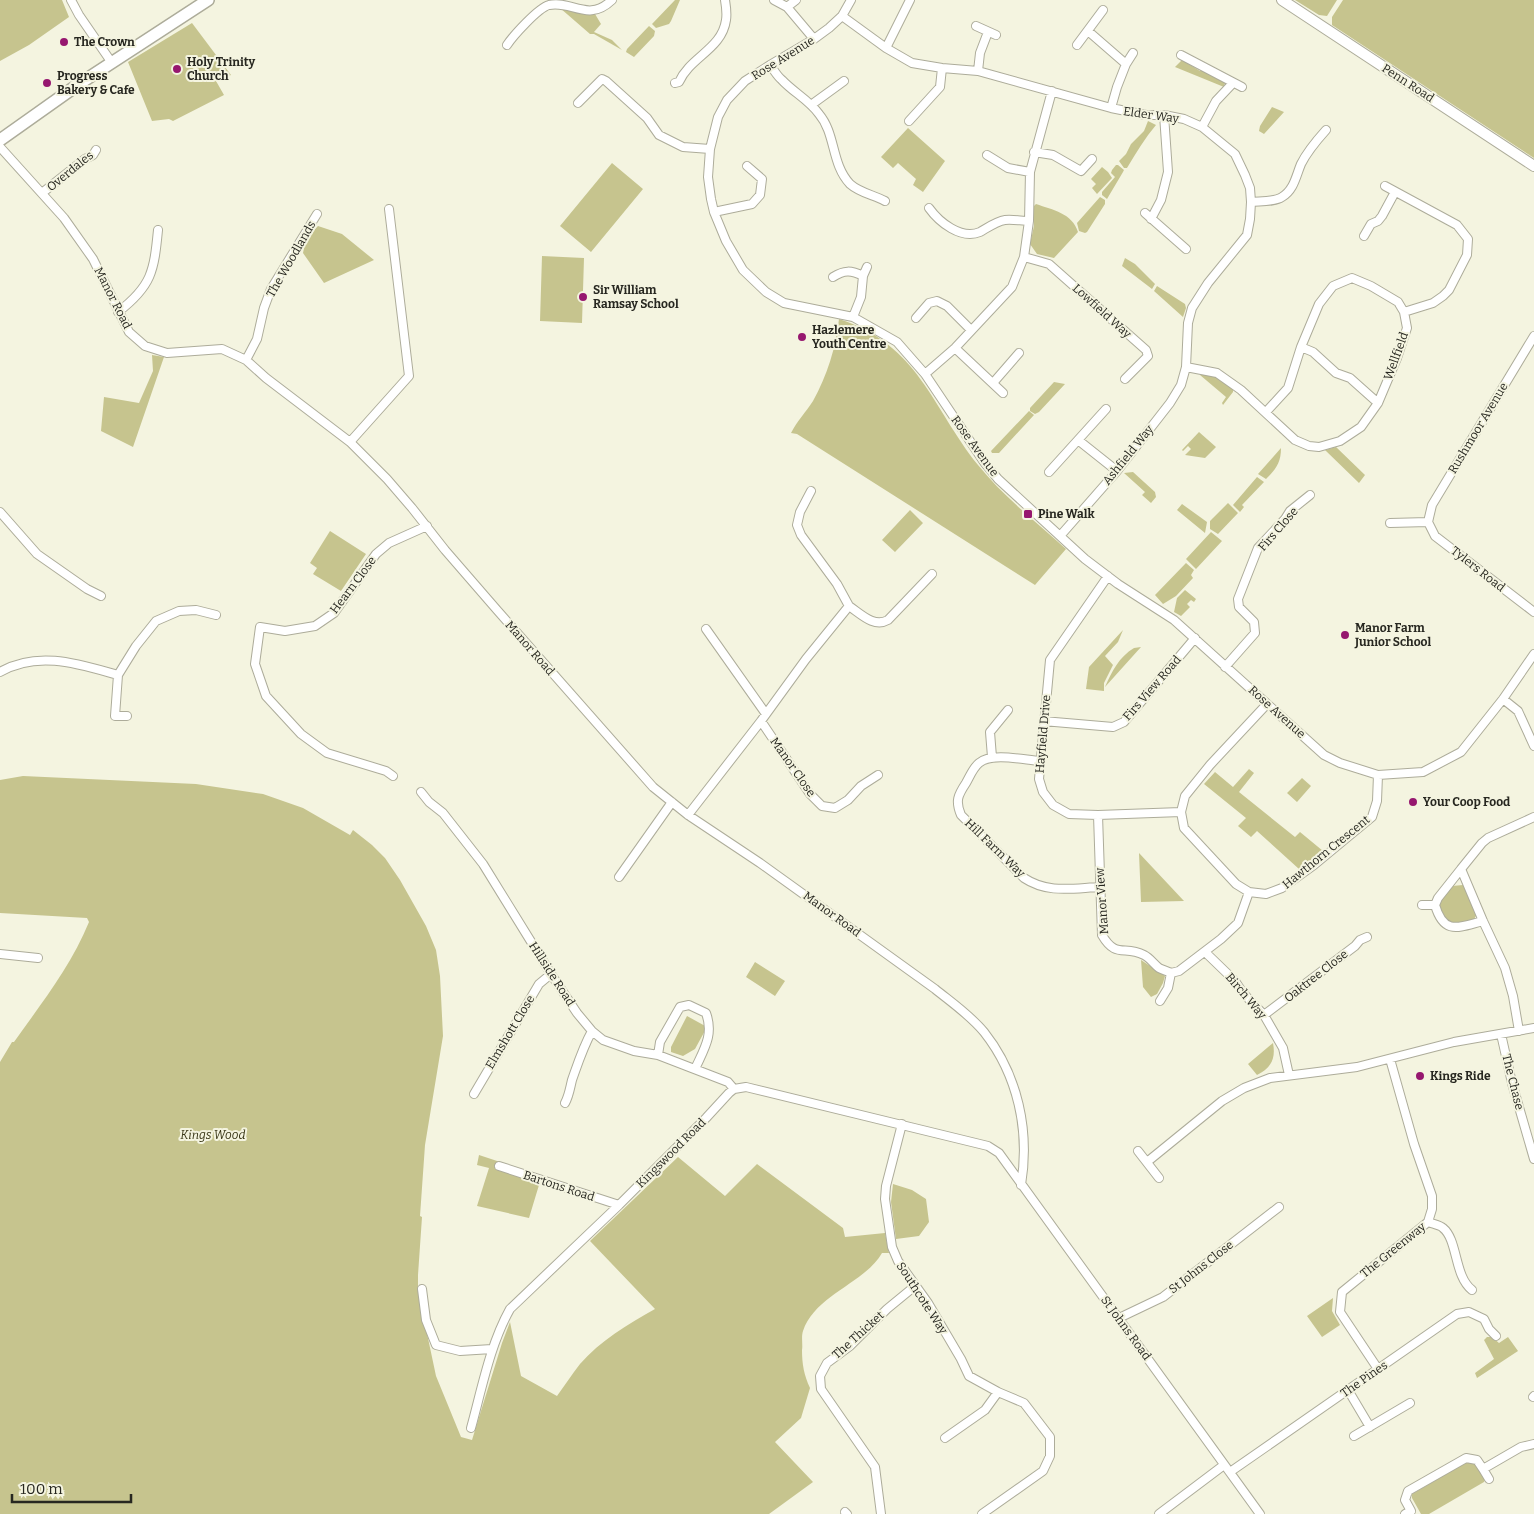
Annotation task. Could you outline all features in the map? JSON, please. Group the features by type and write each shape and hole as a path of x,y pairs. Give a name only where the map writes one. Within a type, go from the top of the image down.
{"main road":[{"path":"0,140 79,84 208,0"},
{"name":"Penn Road","path":"1282,0 1534,166"}],"street":[{"path":"71,0 112,63"},
{"path":"506,46 539,10 546,5 560,3 588,10 604,7 612,0"},
{"path":"675,83 679,82 696,59 710,50 722,35 726,19 726,0"},
{"path":"774,0 787,7 814,39"},
{"path":"787,7 796,0"},
{"name":"Rose Avenue","path":"851,0 842,16 814,39 746,81 727,100 718,117 710,149 708,177 714,212 726,241 743,270 766,292 784,302 853,317 897,342 925,374 984,462 998,479 1085,559 1174,620 1324,755 1340,763 1378,776 1423,772 1461,752 1503,699 1534,654"},
{"path":"886,48 910,0"},
{"path":"1077,45 1103,10"},
{"name":"Elder Way","path":"842,16 886,48 912,63 978,71 1112,108 1146,115 1164,115 1184,119 1202,127 1235,154 1250,188 1250,219 1247,235 1208,283 1192,308 1188,323 1186,367"},
{"path":"976,26 992,33 980,53 978,71"},
{"path":"1088,31 1126,64"},
{"path":"1112,108 1117,87 1126,64 1134,53"},
{"path":"1182,54 1242,87"},
{"path":"770,65 782,80 811,105 826,124 838,166 850,184 866,194 876,196 885,201"},
{"path":"909,121 940,87 942,68"},
{"path":"578,103 602,79 606,80 647,118 659,135 683,147 710,149"},
{"path":"811,105 844,81"},
{"path":"1202,127 1216,102 1233,83"},
{"path":"925,374 955,348 1012,287 1024,257 1029,221 1030,172 1052,91"},
{"path":"1164,115 1168,172 1160,200 1148,216 1186,249"},
{"path":"1251,202 1281,198 1290,190 1298,176 1301,165 1315,141 1326,130"},
{"name":"Manor Road","path":"0,147 64,218 93,259 129,332 145,346 168,353 222,349 246,360 266,378 350,442 387,479 445,550 653,787 688,815 760,863 888,954 957,1006 984,1032 1007,1066 1020,1107 1024,1142 1024,1167 1021,1185"},
{"name":"Overdales","path":"42,193 96,150"},
{"path":"1034,152 1053,155 1081,171 1092,159"},
{"path":"987,156 1008,168 1030,172"},
{"path":"714,212 752,204 760,195 762,179 747,166"},
{"path":"1266,412 1288,388 1301,347 1319,304 1333,286 1352,278 1398,302 1404,312 1434,303 1449,290 1467,255 1468,239 1457,225 1385,186"},
{"path":"1364,236 1371,224 1378,221 1382,216 1395,192"},
{"path":"929,208 935,216 952,228 965,233 977,233 1004,220 1029,221"},
{"path":"350,442 409,376 389,209"},
{"name":"The Woodlands","path":"246,360 257,339 264,308 271,289 317,214"},
{"path":"118,312 135,298 148,280 155,258 158,230"},
{"name":"Lowfield Way","path":"1024,257 1049,264 1146,350 1148,356 1125,379"},
{"path":"853,317 861,298 863,276 867,267"},
{"path":"833,277 842,271 855,272 863,276"},
{"path":"916,318 930,303 937,301 947,306 972,330"},
{"name":"Wellfield","path":"1186,367 1218,374 1241,390 1290,437 1309,446 1319,447 1334,444 1361,427 1378,403 1407,328 1404,312"},
{"name":"Rushmoor Avenue","path":"1428,522 1432,506 1534,336"},
{"path":"1301,347 1313,352 1336,373 1350,378 1378,403"},
{"path":"955,348 1003,393"},
{"path":"994,383 1019,352"},
{"name":"Ashfield Way","path":"1060,536 1117,472 1170,402 1181,385 1186,367"},
{"path":"1050,472 1106,409"},
{"path":"1078,440 1117,472"},
{"path":"811,491 800,512 798,525 801,535 838,584 849,606 875,623 882,624 932,574"},
{"name":"Firs Close","path":"1226,667 1255,633 1254,622 1239,608 1238,599 1258,548 1290,511 1310,495"},
{"path":"0,512 37,554 87,589 101,596"},
{"path":"1390,523 1428,522"},
{"name":"Tylers Road","path":"1428,522 1435,536 1534,612"},
{"name":"Hearn Close","path":"394,776 386,771 327,753 301,734 266,696 255,664 260,628 285,631 315,626 334,613 376,554 389,543 427,526"},
{"name":"Hayfield Drive","path":"1108,576 1050,660 1039,780 1043,792 1053,805 1069,814 1098,815 1181,812"},
{"path":"688,815 806,658 849,606"},
{"path":"127,716 115,716 118,675 136,646 156,622 179,611 196,610 216,615"},
{"name":"Manor Close","path":"706,629 810,794 822,806 835,808 848,800 861,786 878,775"},
{"name":"Firs View Road","path":"1044,721 1113,727 1124,722 1195,638"},
{"path":"0,672 29,661 56,660 118,675"},
{"path":"1503,699 1518,711 1534,746"},
{"path":"1160,1002 1168,988 1171,973 1179,971 1205,952 1238,923 1249,892 1236,884 1184,828 1181,812 1185,796 1210,765 1267,704"},
{"path":"1008,710 990,732 992,757 1040,761"},
{"name":"Hill Farm Way","path":"992,757 977,765 958,795 957,805 961,815 1024,878 1036,886 1054,889 1101,887"},
{"name":"Hawthorn Crescent","path":"1249,892 1266,894 1282,888 1372,817 1377,801 1378,776"},
{"name":"Hillside Road","path":"420,792 443,813 482,864 551,974 592,1031 603,1040 634,1052 658,1054 728,1082 734,1089"},
{"path":"619,877 672,802"},
{"name":"Manor View","path":"1098,815 1102,935 1108,944 1117,950 1141,954 1159,968 1171,973"},
{"path":"1483,921 1456,928 1449,927 1437,914 1435,905 1438,898 1482,843 1488,838 1534,817"},
{"path":"1461,869 1505,968 1513,996 1519,1031"},
{"path":"1422,905 1435,905"},
{"name":"Oaktree Close","path":"1264,1015 1360,940 1367,937"},
{"name":"Birch Way","path":"1205,952 1235,981 1243,993 1264,1015 1283,1048 1289,1075"},
{"path":"0,954 38,958"},
{"name":"Elmshott Close","path":"474,1094 539,984 551,974"},
{"path":"658,1054 660,1042 680,1007 689,1005 706,1013 710,1024 709,1037 695,1069"},
{"path":"1147,1162 1222,1101 1244,1088 1270,1078 1357,1067 1454,1042 1534,1028"},
{"path":"565,1103 570,1094 583,1047 592,1031"},
{"name":"The Chase","path":"1501,1034 1512,1083 1534,1157"},
{"name":"The Greenway","path":"1378,1369 1340,1312 1342,1292 1428,1222 1432,1209 1432,1196 1414,1144 1390,1059"},
{"path":"734,1089 746,1087 902,1124"},
{"name":"Kingswood Road","path":"471,1428 492,1349 510,1309 619,1205 734,1089"},
{"name":"St Johns Road","path":"902,1124 988,1146 999,1152 1260,1514"},
{"name":"Southcote Way","path":"902,1124 886,1186 885,1199 892,1247 898,1261 928,1303 969,1376 998,1392 1024,1403 1050,1437 1050,1456 1042,1471 982,1514"},
{"path":"1138,1151 1159,1178"},
{"name":"Bartons Road","path":"499,1166 619,1205"},
{"name":"St Johns Close","path":"1118,1318 1163,1297 1279,1206"},
{"path":"1428,1222 1442,1227 1449,1234 1458,1265 1467,1286 1472,1290"},
{"name":"The Thicket","path":"881,1514 875,1467 821,1389 820,1376 827,1363 850,1346 915,1286"},
{"path":"422,1289 426,1320 436,1345 460,1352 492,1349"},
{"name":"The Pines","path":"1230,1472 1457,1314 1469,1312 1484,1319 1489,1329 1496,1336"},
{"path":"1348,1390 1370,1427"},
{"path":"945,1438 985,1410 998,1392"},
{"path":"1354,1436 1410,1403"},
{"path":"1483,1469 1521,1447 1534,1444"},
{"path":"1405,1514 1411,1511 1405,1500 1408,1491 1466,1458 1477,1460 1488,1479"},
{"path":"1159,1514 1224,1465"}],"green space":[{"path":"0,0 62,0 69,17 29,45 0,61"},
{"path":"675,0 680,0 669,24 656,28 652,24"},
{"path":"1295,0 1337,0 1327,16 1319,15"},
{"path":"1343,0 1534,0 1534,158 1332,25 1332,17"},
{"path":"560,8 577,13 595,14 601,24 594,32 612,40 622,50 594,34 590,34"},
{"path":"192,23 231,75 216,81 224,95 173,121 169,119 152,121 128,62"},
{"path":"649,26 655,31 654,36 634,57 626,52 627,49"},
{"path":"1183,59 1186,59 1187,63 1200,71 1203,70 1223,80 1225,83 1224,87 1175,67"},
{"path":"1272,107 1284,112 1264,134 1259,131 1260,126"},
{"path":"1148,121 1156,125 1144,140 1127,168 1124,168 1119,161 1126,154 1131,144 1144,131"},
{"path":"908,128 945,161 923,192 913,185 916,179 898,163 893,168 881,157"},
{"path":"612,163 643,189 591,252 560,226"},
{"path":"1116,165 1124,170 1107,199 1102,195 1102,192 1115,177 1111,173"},
{"path":"1102,167 1112,178 1097,194 1092,188 1096,184 1091,179"},
{"path":"1100,197 1105,200 1105,204 1087,232 1079,231 1077,223"},
{"path":"1036,204 1067,216 1078,232 1054,258 1037,254 1030,244 1034,226 1034,206"},
{"path":"318,226 342,234 374,260 324,283 303,253 308,239"},
{"path":"542,256 584,258 582,323 540,321"},
{"path":"1125,258 1135,264 1155,284 1152,289 1122,266"},
{"path":"1157,286 1185,304 1186,308 1183,317 1154,291"},
{"path":"839,319 866,330 888,344 906,361 921,380 978,465 1009,498 1066,549 1035,585 797,434 791,433 813,401 823,382 833,351"},
{"path":"152,355 164,357 133,447 101,431 104,397 139,403 153,371"},
{"path":"1203,372 1217,376 1233,389 1233,392 1223,405 1222,403 1226,397 1200,375"},
{"path":"1054,382 1065,384 1039,412 1035,414 1030,411 1030,408"},
{"path":"1029,411 1034,415 999,453 992,453 991,451"},
{"path":"1199,432 1216,447 1205,458 1185,455 1191,449 1188,446 1182,450"},
{"path":"1336,447 1365,475 1359,483 1325,450"},
{"path":"1281,448 1279,462 1273,472 1266,479 1258,474"},
{"path":"1133,472 1155,492 1156,497 1151,503 1142,495 1145,492 1124,473"},
{"path":"1257,477 1264,482 1242,505 1244,507 1240,512 1233,505"},
{"path":"1228,503 1238,513 1218,534 1210,529 1210,521"},
{"path":"1182,504 1207,522 1205,533 1177,510"},
{"path":"910,510 923,523 895,552 882,540"},
{"path":"330,531 366,554 341,591 313,574 317,568 310,563"},
{"path":"1211,532 1222,541 1196,569 1186,559"},
{"path":"1186,563 1194,570 1191,575 1193,578 1176,596 1163,604 1155,595"},
{"path":"1185,590 1196,599 1194,602 1191,600 1187,604 1190,607 1181,616 1174,612 1177,598"},
{"path":"1123,630 1118,642 1105,656 1113,665 1104,683 1104,691 1086,689 1089,667"},
{"path":"1141,647 1105,687 1116,665 1134,648"},
{"path":"1249,769 1254,773 1239,792 1295,837 1300,832 1323,851 1299,869 1257,831 1251,837 1238,826 1246,818 1204,784 1215,772 1233,787"},
{"name":"Kings Wood","path":"23,776 196,784 263,794 303,808 350,835 353,830 385,858 400,880 426,926 436,950 440,976 443,1036 425,1145 420,1216 422,1217 418,1291 436,1376 461,1437 472,1440 510,1322 521,1376 557,1396 580,1364 605,1340 655,1309 590,1241 678,1157 725,1196 757,1164 843,1228 845,1237 885,1233 889,1253 882,1253 864,1273 829,1298 809,1319 803,1331 803,1365 810,1388 801,1418 775,1442 813,1482 769,1514 0,1514 0,1062 12,1042 14,1042 45,999 73,954 89,922 87,918 0,913 0,780"},
{"path":"1302,778 1311,786 1297,802 1287,793"},
{"path":"1139,853 1184,901 1141,902"},
{"path":"1463,885 1477,914 1473,921 1454,925 1448,922 1439,911 1440,900 1452,886"},
{"path":"1141,960 1165,976 1157,994 1151,997 1143,987"},
{"path":"755,962 785,981 775,996 746,977"},
{"path":"687,1016 707,1027 695,1049 683,1056 671,1052 671,1047"},
{"path":"1273,1043 1274,1054 1269,1066 1257,1075 1248,1064"},
{"path":"479,1155 521,1169 521,1179 539,1185 529,1218 477,1206 489,1168 477,1165"},
{"path":"893,1184 912,1190 926,1199 929,1222 919,1236 896,1239 891,1202"},
{"path":"1333,1298 1332,1311 1340,1325 1322,1337 1307,1316"},
{"path":"1487,1337 1492,1337 1499,1343 1508,1337 1518,1351 1477,1378 1475,1373 1494,1359 1484,1340"},
{"path":"1467,1462 1476,1464 1485,1479 1484,1482 1429,1514 1421,1514 1412,1498 1412,1494"}],"place":[{"name":"The Crown","path":"64,42"},
{"name":"Holy Trinity Church","path":"177,69"},
{"name":"Progress Bakery & Cafe","path":"47,83"},
{"name":"Sir William Ramsay School","path":"583,297"},
{"name":"Hazlemere Youth Centre","path":"802,337"},
{"name":"Pine Walk","path":"1028,514"},
{"name":"Manor Farm Junior School","path":"1345,635"},
{"name":"Your Coop Food","path":"1413,802"},
{"name":"Kings Ride","path":"1420,1076"}]}
